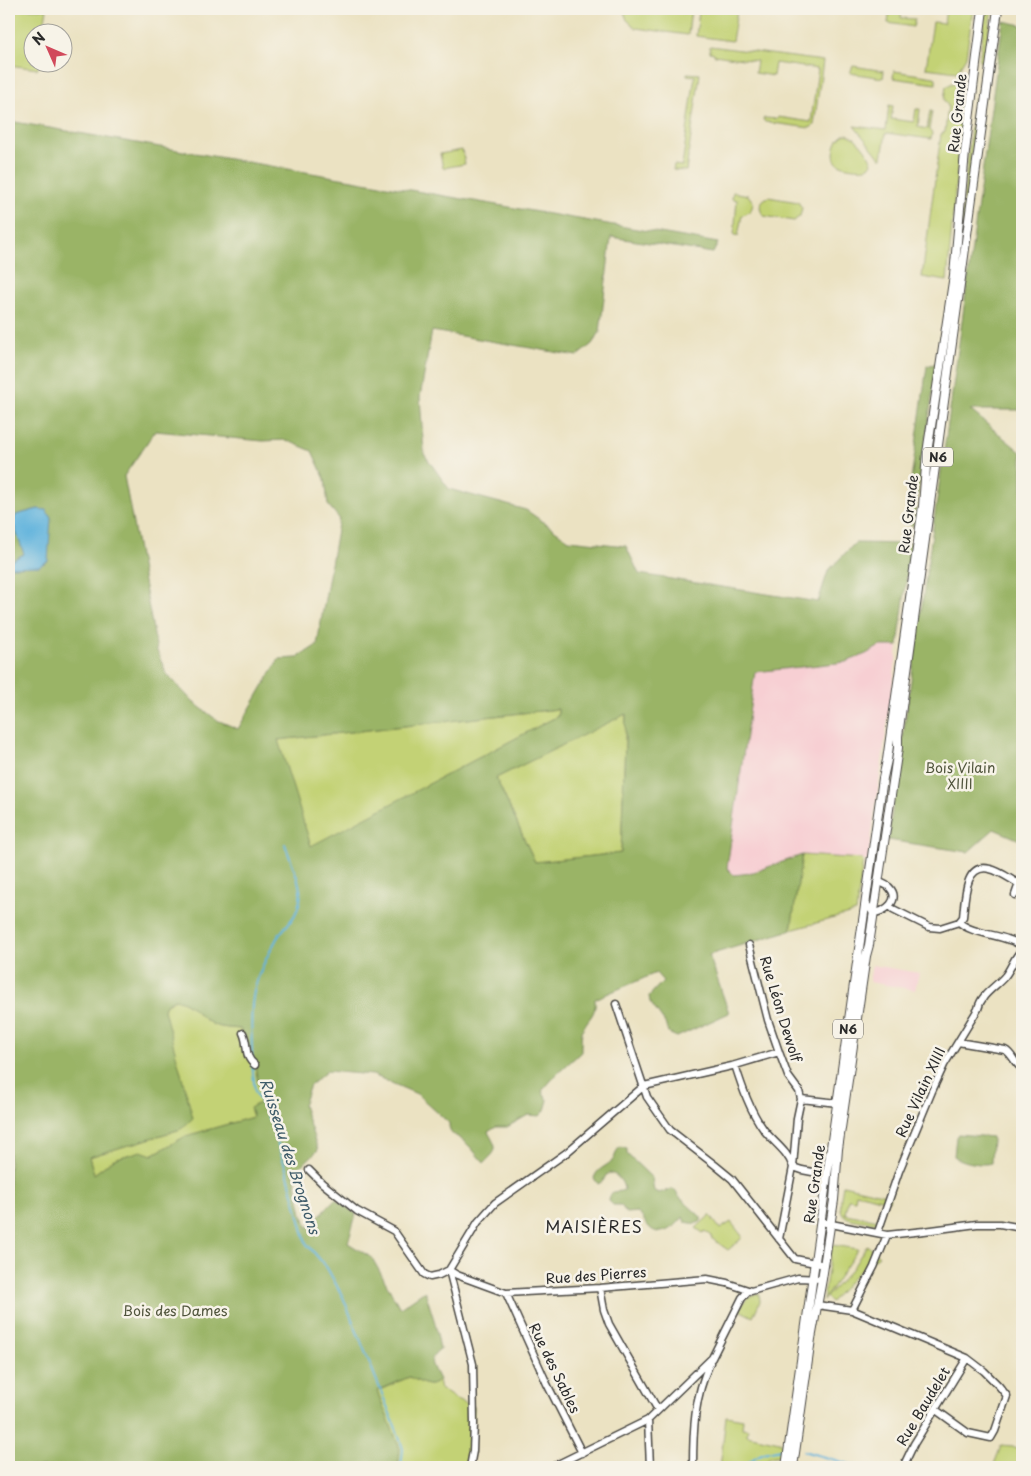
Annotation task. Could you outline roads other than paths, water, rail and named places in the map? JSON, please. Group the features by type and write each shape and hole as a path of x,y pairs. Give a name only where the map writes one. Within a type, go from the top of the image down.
{"main road":[{"name":"Rue Grande","path":"786,1467 923,506 927,454 947,325 959,226 972,79 983,9"},
{"name":"Rue Grande","path":"793,1467 822,1279 842,1121 898,748 898,736 959,304 998,9"}],"street":[{"path":"890,906 930,927 940,928 959,922 963,917 968,881 974,872 983,868 989,868 1019,884"},
{"path":"1015,895 1022,876"},
{"path":"866,903 873,912 884,911 890,906 893,900 890,887 878,881"},
{"path":"959,922 968,927 1013,940 1022,946"},
{"name":"Rue Léon Dewolf","path":"749,945 764,1005 779,1052 788,1076 799,1091 801,1099"},
{"name":"Rue Vilain XIIII","path":"878,1232 898,1171 944,1065 978,1009 979,1004 988,992 1004,977 1012,966 1015,956 1022,950"},
{"path":"616,1004 647,1097 670,1130 732,1179 795,1259 824,1265"},
{"path":"243,1033 252,1063"},
{"path":"958,1042 1006,1050 1010,1052 1017,1065 1022,1068"},
{"path":"309,1170 322,1184 357,1212 394,1232 420,1270 427,1276 439,1275 449,1270 478,1222 495,1203 566,1153 644,1086 735,1065 779,1052"},
{"path":"735,1065 743,1091 760,1125 788,1156 793,1166 802,1170 828,1175"},
{"path":"779,1240 793,1166 797,1118 801,1099 838,1103"},
{"path":"821,1222 887,1235 924,1232 977,1224 1000,1224 1022,1228"},
{"path":"852,1310 877,1261 887,1235"},
{"path":"449,1270 473,1364 474,1424 473,1451 470,1467"},
{"name":"Rue des Pierres","path":"449,1270 457,1276 506,1293 600,1288 707,1279 727,1283 748,1291"},
{"path":"693,1467 693,1428 701,1384 742,1298 748,1291 755,1291 798,1278 822,1279"},
{"path":"600,1288 609,1324 658,1410"},
{"name":"Rue des Sables","path":"506,1293 547,1384 582,1453"},
{"path":"817,1305 852,1310 967,1358 984,1371 1006,1394 1007,1398 993,1436 986,1438 968,1433 936,1410"},
{"path":"552,1467 648,1420 712,1358"},
{"name":"Rue Baudelet","path":"903,1467 914,1444 967,1358"},
{"path":"648,1420 650,1467"}],"water":[{"path":"38,509 46,510 51,517 48,561 39,566 9,567 9,562 24,554 13,523 16,515"}],"waterway":[{"name":"Ruisseau des Brognons","path":"252,1057 252,1010 258,978 278,936 296,913 300,900 298,879 285,844"},
{"name":"Ruisseau des Brognons","path":"252,1064 255,1091 271,1123 288,1175 306,1243 327,1268 343,1297 397,1431 403,1449 401,1467"},
{"path":"744,1467 761,1454 782,1449"},
{"path":"803,1451 860,1467"}],"district":[{"name":"MAISIÈRES","path":"594,1226"}],"park label":[{"name":"Bois Vilain XIIII","path":"960,776"},
{"name":"Bois des Dames","path":"175,1310"}]}
